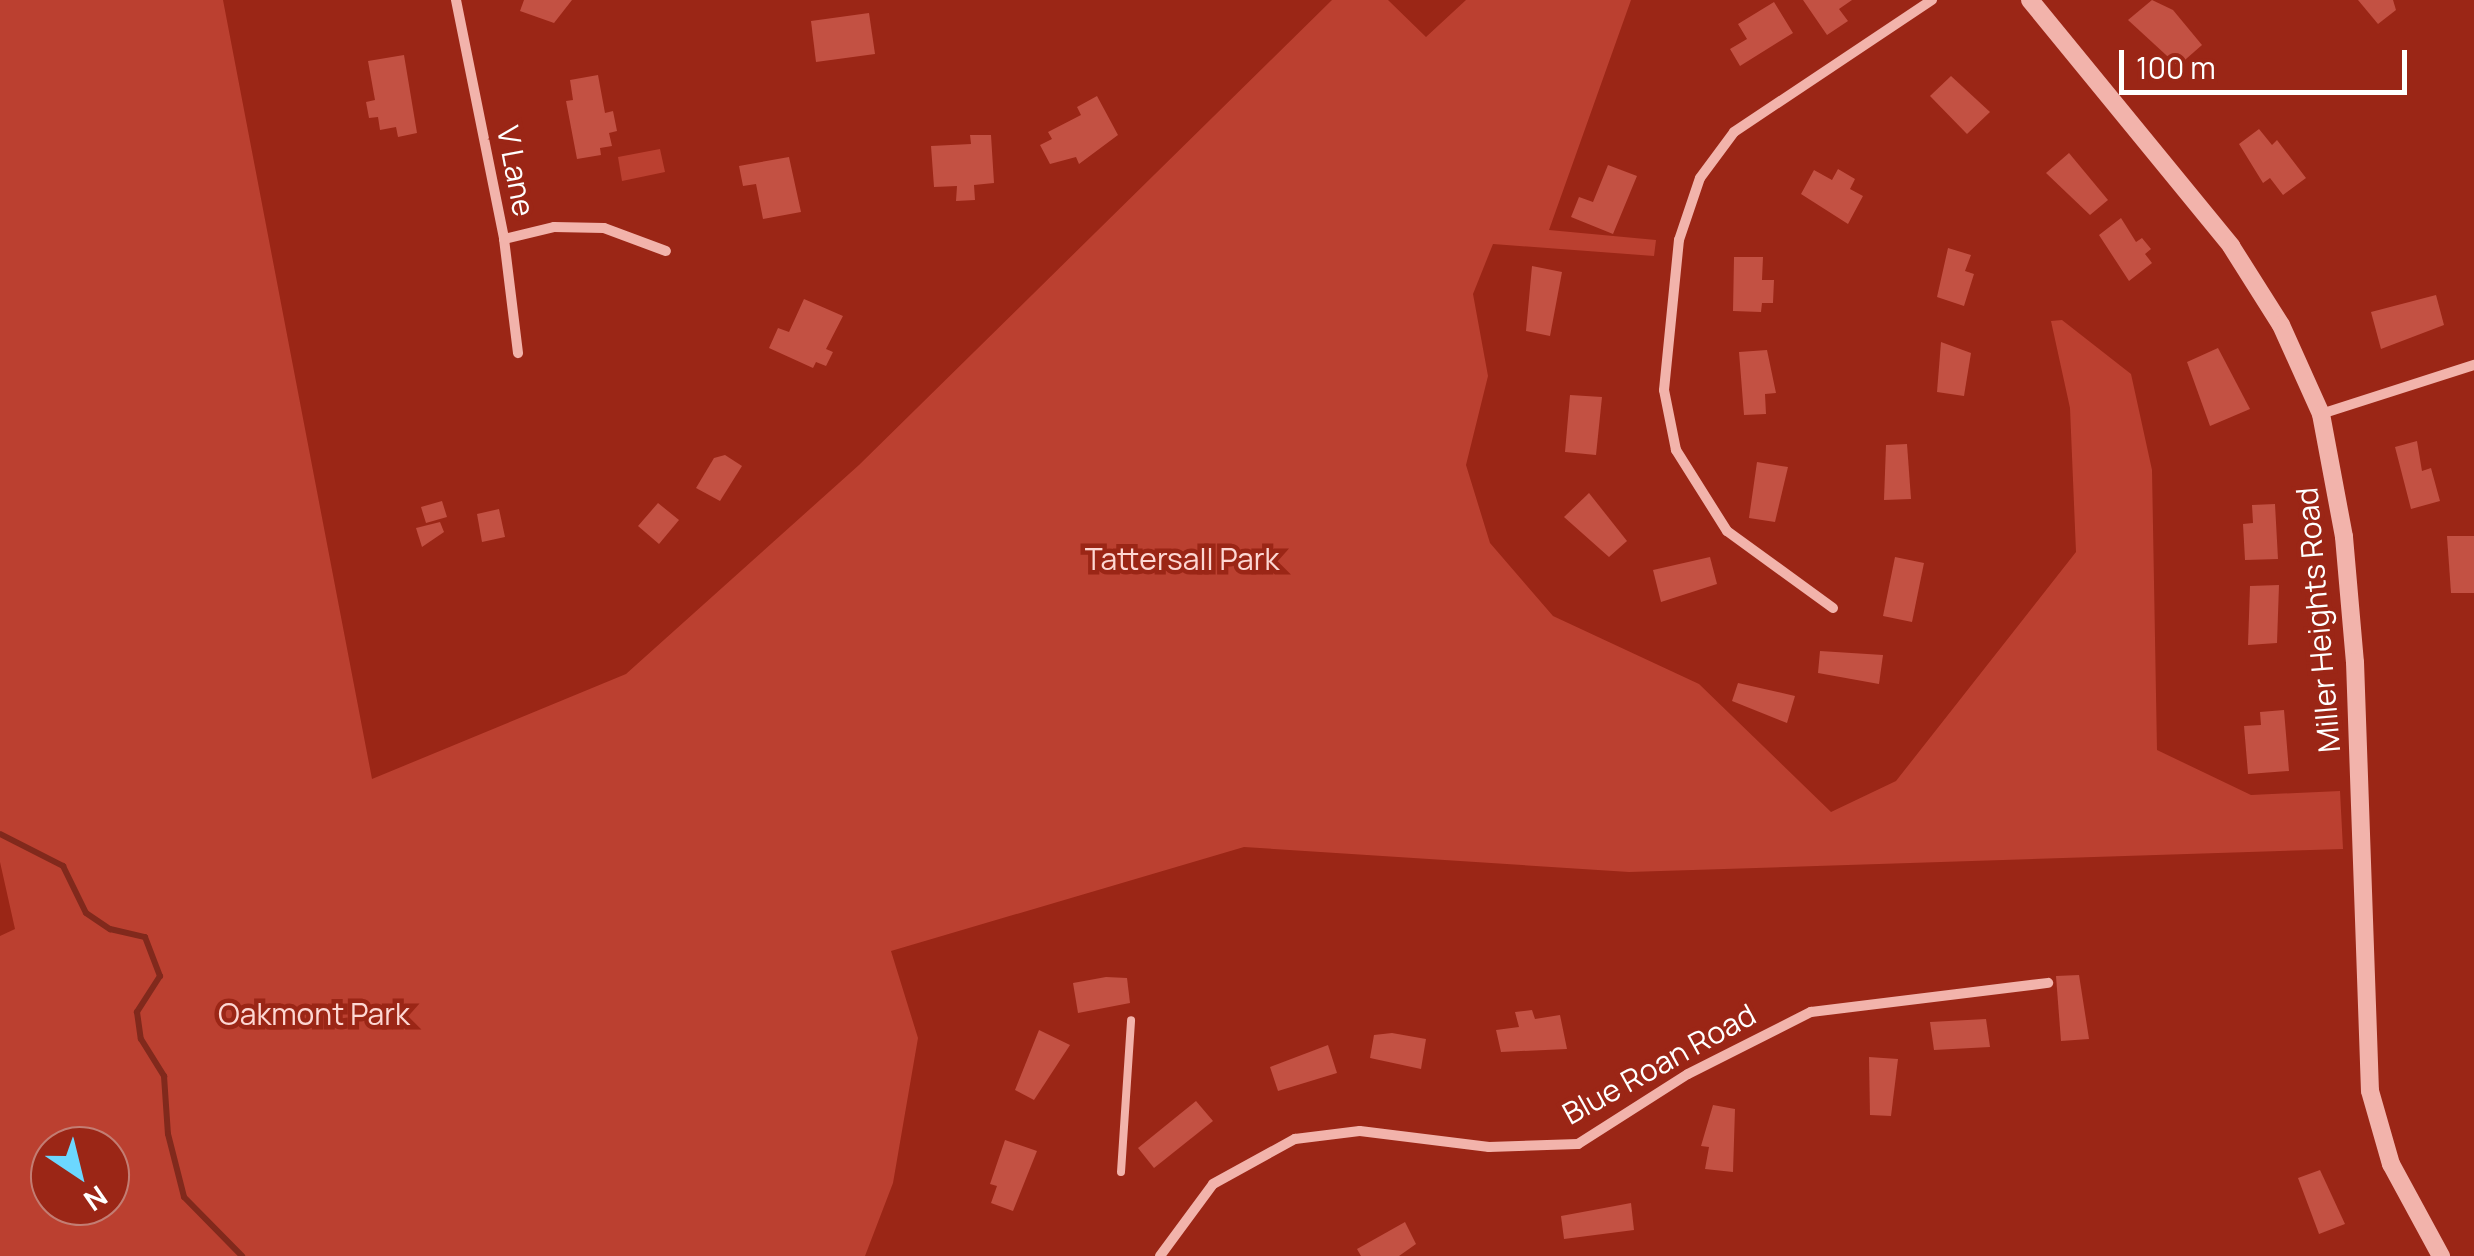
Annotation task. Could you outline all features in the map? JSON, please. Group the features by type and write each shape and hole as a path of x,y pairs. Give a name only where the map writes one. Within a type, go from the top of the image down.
{"street":[{"name":"V Lane","path":"456,0 504,239 518,353"},
{"path":"1834,608 1727,531 1676,450 1664,390 1679,240 1700,178 1734,132 1932,0"},
{"name":"Miller Heights Road","path":"2030,0 2231,246 2282,325 2320,414 2344,537 2355,662 2370,1090 2391,1164 2441,1256"},
{"path":"504,239 554,226 604,228 666,251"},
{"path":"2320,414 2474,365"},
{"name":"Blue Roan Road","path":"1160,1256 1213,1184 1294,1140 1360,1131 1489,1147 1578,1144 1688,1074 1811,1012 2048,983"}],"lane":[{"path":"1121,1172 1131,1020"}],"green space":[{"name":"Tattersall Park","path":"0,0 223,0 372,779 626,674 859,465 1332,0 1388,0 1426,37 1466,0 1631,0 1549,230 1656,240 1654,256 1493,244 1473,294 1488,376 1466,465 1490,543 1553,616 1699,684 1831,812 1896,781 2076,552 2070,408 2051,321 2062,320 2131,374 2152,470 2157,750 2251,795 2340,791 2343,849 1629,872 1244,847 891,951 918,1038 893,1183 865,1256 0,1256 0,936 15,929 0,862"},
{"path":"660,149 665,172 622,181 618,157"}],"building":[{"path":"524,0 572,0 554,23 520,11"},
{"path":"1803,0 1852,0 1839,9 1848,21 1827,35"},
{"path":"2152,0 2173,10 2202,45 2178,66 2128,20"},
{"path":"2358,0 2393,0 2396,10 2378,24"},
{"path":"1774,2 1793,33 1740,66 1730,49 1747,39 1738,24"},
{"path":"869,13 875,54 816,62 811,21"},
{"path":"404,55 417,133 398,137 396,127 380,130 378,117 369,118 366,102 375,100 368,61"},
{"path":"598,75 605,113 613,111 617,131 609,133 612,146 600,148 601,155 577,159 566,101 573,100 570,80"},
{"path":"1951,76 1990,112 1967,134 1930,96"},
{"path":"1097,96 1118,135 1079,164 1076,157 1050,164 1040,145 1052,139 1048,132 1081,115 1077,107"},
{"path":"2259,129 2272,145 2277,140 2306,178 2283,195 2270,178 2263,183 2239,144"},
{"path":"970,135 991,135 994,183 974,185 975,200 956,201 957,186 934,187 931,146 971,144"},
{"path":"2069,153 2108,200 2090,215 2046,173"},
{"path":"789,157 801,212 763,219 756,184 743,186 739,166"},
{"path":"1608,165 1637,176 1613,234 1571,217 1579,197 1593,202"},
{"path":"1838,169 1855,179 1850,189 1863,196 1848,224 1801,194 1814,170 1832,180"},
{"path":"2121,218 2136,242 2142,238 2151,249 2145,254 2152,263 2129,281 2099,235"},
{"path":"1948,248 1971,255 1965,271 1974,274 1964,306 1937,297"},
{"path":"1734,257 1763,257 1762,280 1774,280 1773,303 1762,303 1761,312 1733,311"},
{"path":"1532,266 1562,272 1550,336 1526,331"},
{"path":"2436,295 2444,325 2381,349 2371,312"},
{"path":"804,299 843,316 826,349 833,352 826,366 816,362 813,368 769,348 778,328 789,332"},
{"path":"1941,342 1971,353 1964,396 1937,392"},
{"path":"2218,348 2250,409 2210,426 2187,362"},
{"path":"1767,350 1776,393 1765,394 1766,414 1744,415 1739,352"},
{"path":"1570,395 1602,397 1596,455 1565,452"},
{"path":"2417,441 2422,471 2431,468 2440,501 2411,509 2395,447"},
{"path":"1907,444 1911,499 1884,500 1886,445"},
{"path":"725,455 742,466 720,501 696,488 714,458"},
{"path":"1757,462 1788,467 1775,522 1749,518"},
{"path":"1589,493 1627,541 1609,557 1564,517"},
{"path":"442,501 447,517 426,523 421,507"},
{"path":"658,503 679,520 659,544 638,526"},
{"path":"2275,504 2278,559 2245,560 2243,524 2253,523 2252,505"},
{"path":"499,509 505,537 482,542 477,514"},
{"path":"440,522 444,532 422,547 416,528"},
{"path":"2447,536 2474,536 2474,593 2451,593"},
{"path":"1710,557 1717,584 1661,602 1653,570"},
{"path":"1895,557 1924,563 1912,622 1883,616"},
{"path":"2279,585 2277,643 2248,645 2250,586"},
{"path":"1820,651 1883,655 1879,684 1818,673"},
{"path":"1738,683 1795,696 1787,723 1732,701"},
{"path":"2284,710 2289,771 2248,774 2244,726 2261,725 2260,712"},
{"path":"2079,975 2089,1039 2061,1041 2056,976"},
{"path":"1127,978 1130,1003 1078,1013 1073,983"},
{"path":"1532,1010 1535,1019 1560,1015 1567,1049 1501,1052 1496,1030 1519,1027 1515,1012"},
{"path":"1986,1019 1990,1047 1934,1050 1930,1022"},
{"path":"1039,1030 1070,1045 1034,1100 1015,1090"},
{"path":"1392,1033 1426,1039 1421,1069 1370,1058 1374,1035"},
{"path":"1328,1045 1337,1073 1278,1091 1270,1067"},
{"path":"1869,1057 1898,1059 1891,1116 1870,1115"},
{"path":"1196,1101 1213,1121 1154,1168 1138,1148"},
{"path":"1713,1105 1735,1109 1733,1172 1705,1169 1709,1147 1701,1146"},
{"path":"1005,1140 1037,1151 1013,1211 991,1203 997,1186 990,1184"},
{"path":"2320,1170 2345,1224 2319,1234 2298,1178"},
{"path":"1631,1203 1634,1230 1564,1239 1561,1216"},
{"path":"1405,1222 1416,1244 1399,1256 1361,1256 1357,1249"}],"waterway":[{"path":"0,834 63,866 86,913 110,929 145,937 160,976 137,1012 141,1039 164,1076 168,1134 184,1197 242,1256"}],"park label":[{"name":"Oakmont Park","path":"314,1014"}]}
